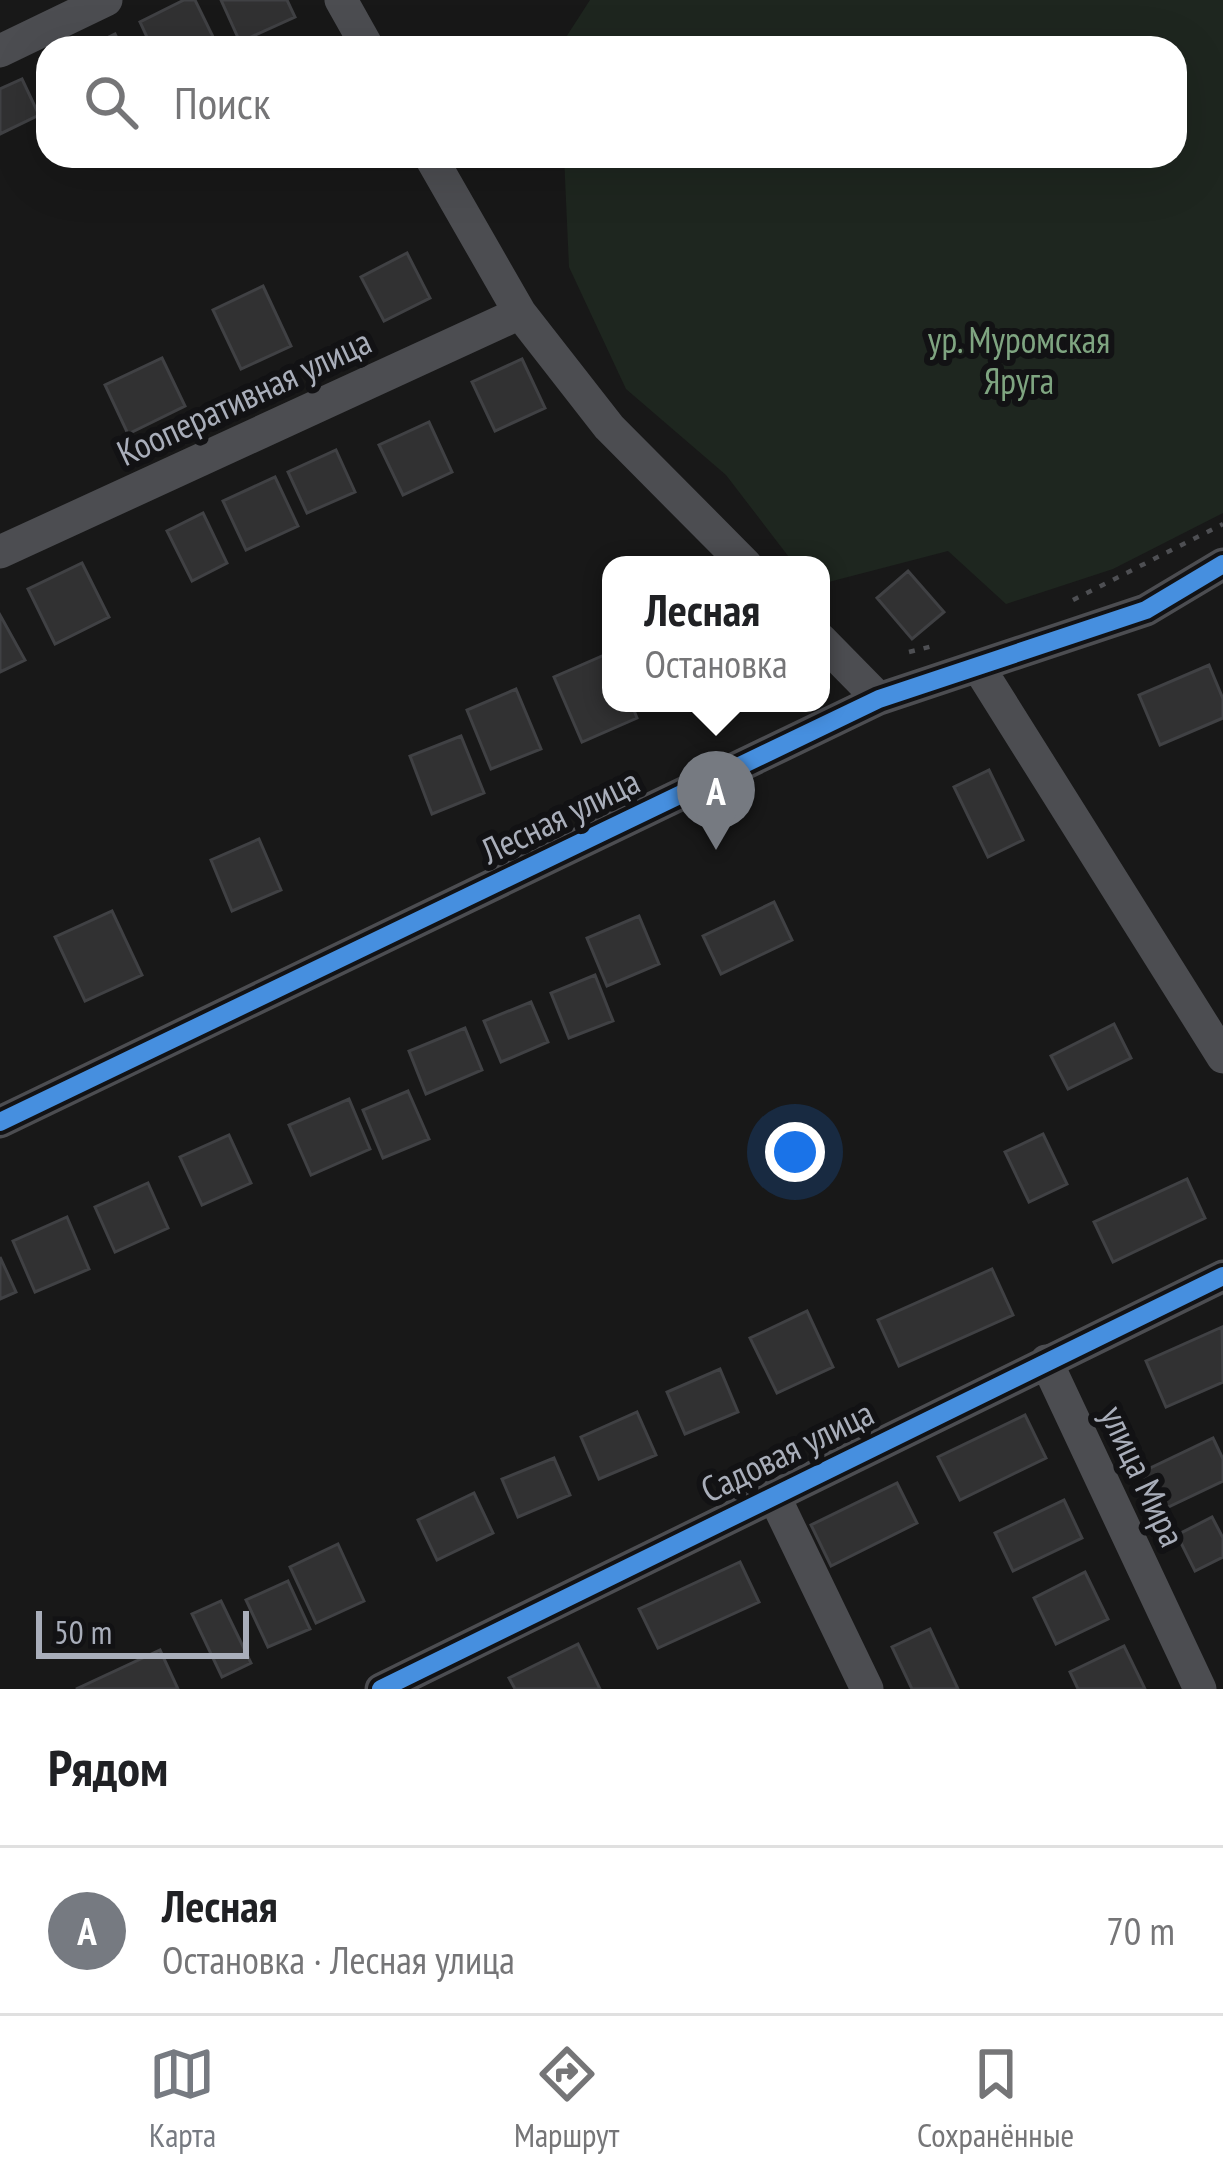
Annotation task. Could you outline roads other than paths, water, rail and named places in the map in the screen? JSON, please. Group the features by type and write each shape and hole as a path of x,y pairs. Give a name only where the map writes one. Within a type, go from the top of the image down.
{"street":[{"path":"0,51 106,0"},
{"path":"341,0 361,36"},
{"path":"437,168 520,313 609,427 737,556"},
{"name":"Кооперативная улица","path":"0,552 520,313"},
{"name":"Лесная улица","path":"0,1122 879,699 1146,610 1223,564"},
{"path":"830,649 879,699"},
{"path":"980,668 1223,1057"},
{"name":"Садовая улица","path":"382,1689 445,1676 773,1495 1223,1276"},
{"name":"улица Мира","path":"1046,1360 1200,1689"},
{"path":"773,1495 867,1689"}],"place":[{"name":"Лесная","path":"716,850"}],"park label":[{"name":"ур. Муромская Яруга","path":"1019,360"}]}
